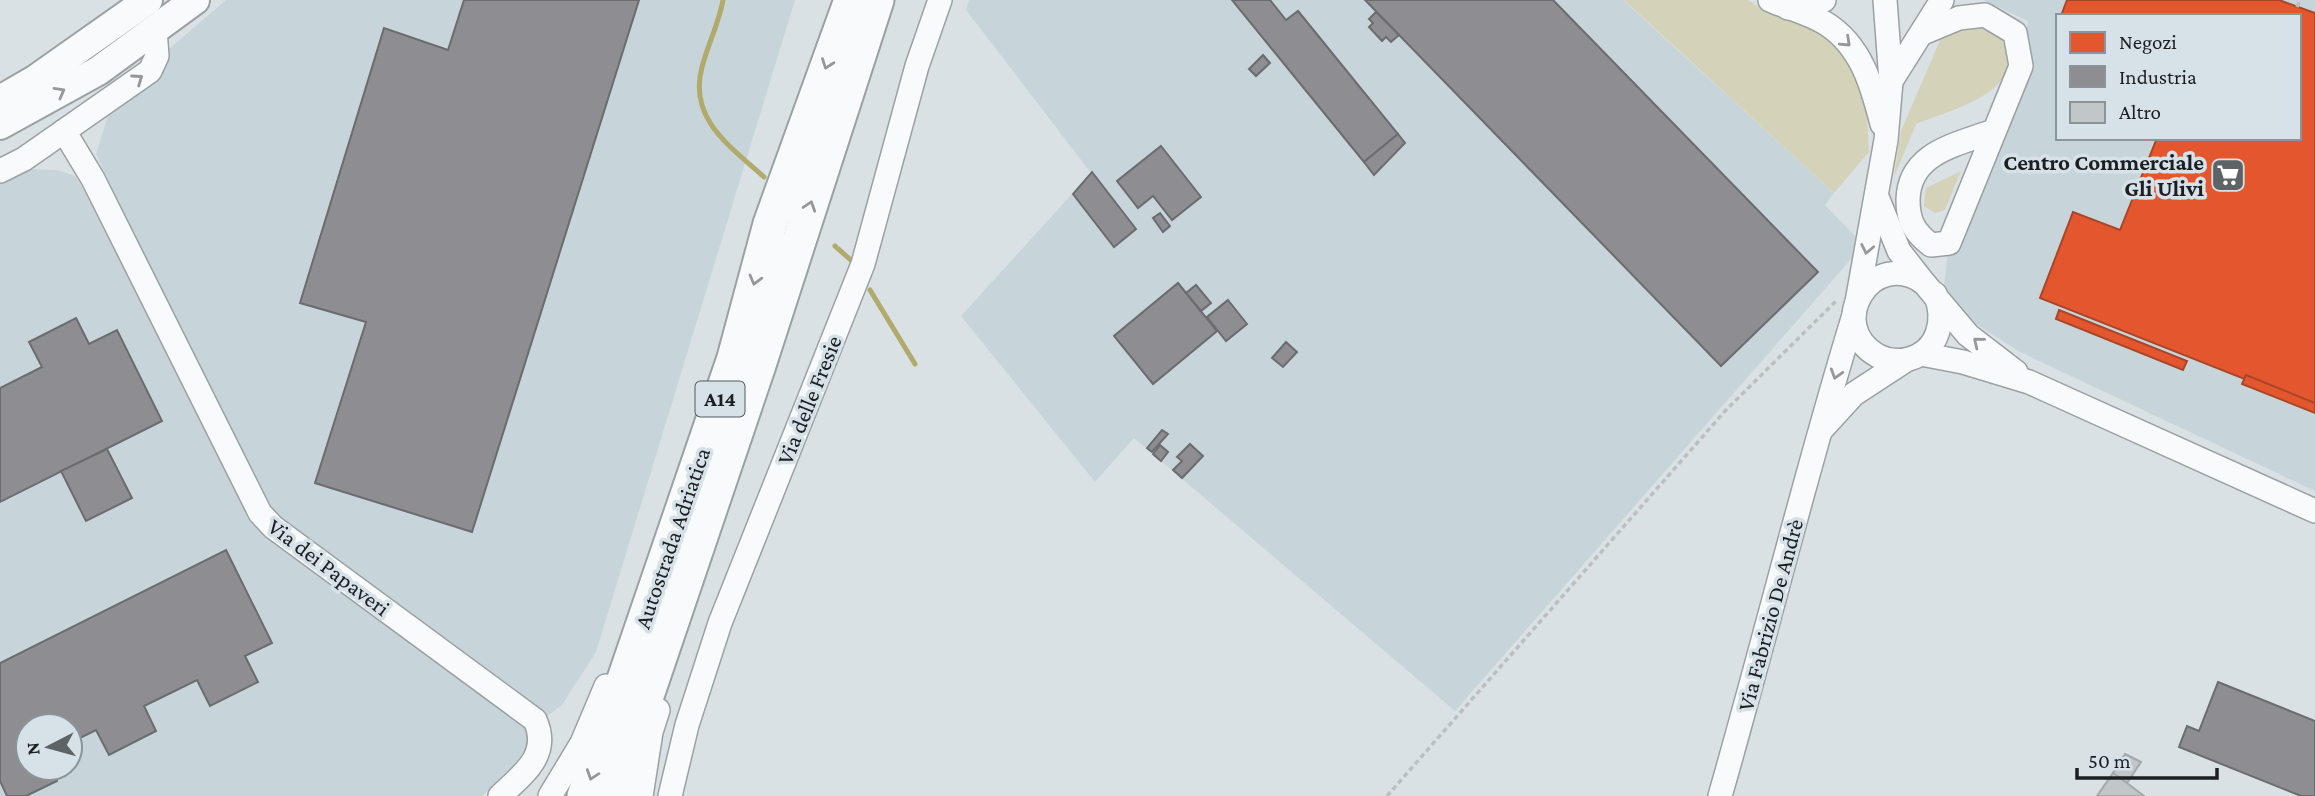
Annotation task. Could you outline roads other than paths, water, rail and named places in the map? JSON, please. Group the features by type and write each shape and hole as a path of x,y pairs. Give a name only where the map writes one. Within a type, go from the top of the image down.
{"highway":[{"name":"Autostrada Adriatica","path":"613,796 746,361 770,224 850,0"},
{"name":"Autostrada Adriatica","path":"584,796 877,0"}],"main road":[{"path":"0,100 36,79 148,0"},
{"path":"0,125 98,71 195,0"}],"street":[{"name":"Via delle Fresie","path":"670,796 687,725 720,623 863,264 917,65 940,0"},
{"path":"1779,4 1824,0"},
{"name":"Via Fabrizio De Andrè","path":"1720,796 1769,625 1818,433 1855,308 1886,140 1891,80 1885,0"},
{"path":"1923,33 1930,0"},
{"path":"1891,80 1942,0"},
{"path":"1779,4 1826,23 1858,54 1873,90 1886,140"},
{"path":"1923,33 1959,18 1985,15 2015,33 2021,66 1949,243 1931,245 1917,234 1908,217 1908,186 1919,164 1932,154 1993,131"},
{"path":"0,171 24,159 150,71 157,55 155,30"},
{"name":"Via dei Papaveri","path":"64,131 93,179 260,513 273,527 535,720 542,741 540,750 532,765 500,796"},
{"path":"1877,197 1899,251 1930,289 1969,335 2029,382"},
{"path":"1818,433 1854,394 1914,357 1939,332 1941,318 1930,289 1899,273 1883,276 1866,288 1855,308 1859,338 1870,351 1883,359 1914,357 1964,362 2029,382 2315,511"},
{"path":"550,796 582,743 602,697 698,419 746,361"},
{"path":"641,796 651,732 746,450 746,361"}],"waterway":[{"path":"723,0 702,67 699,85 701,102 715,130 764,177"},
{"path":"835,246 853,262"},
{"path":"870,290 915,364"}],"place":[{"name":"Centro Commerciale Gli Ulivi","path":"2228,175"}]}
